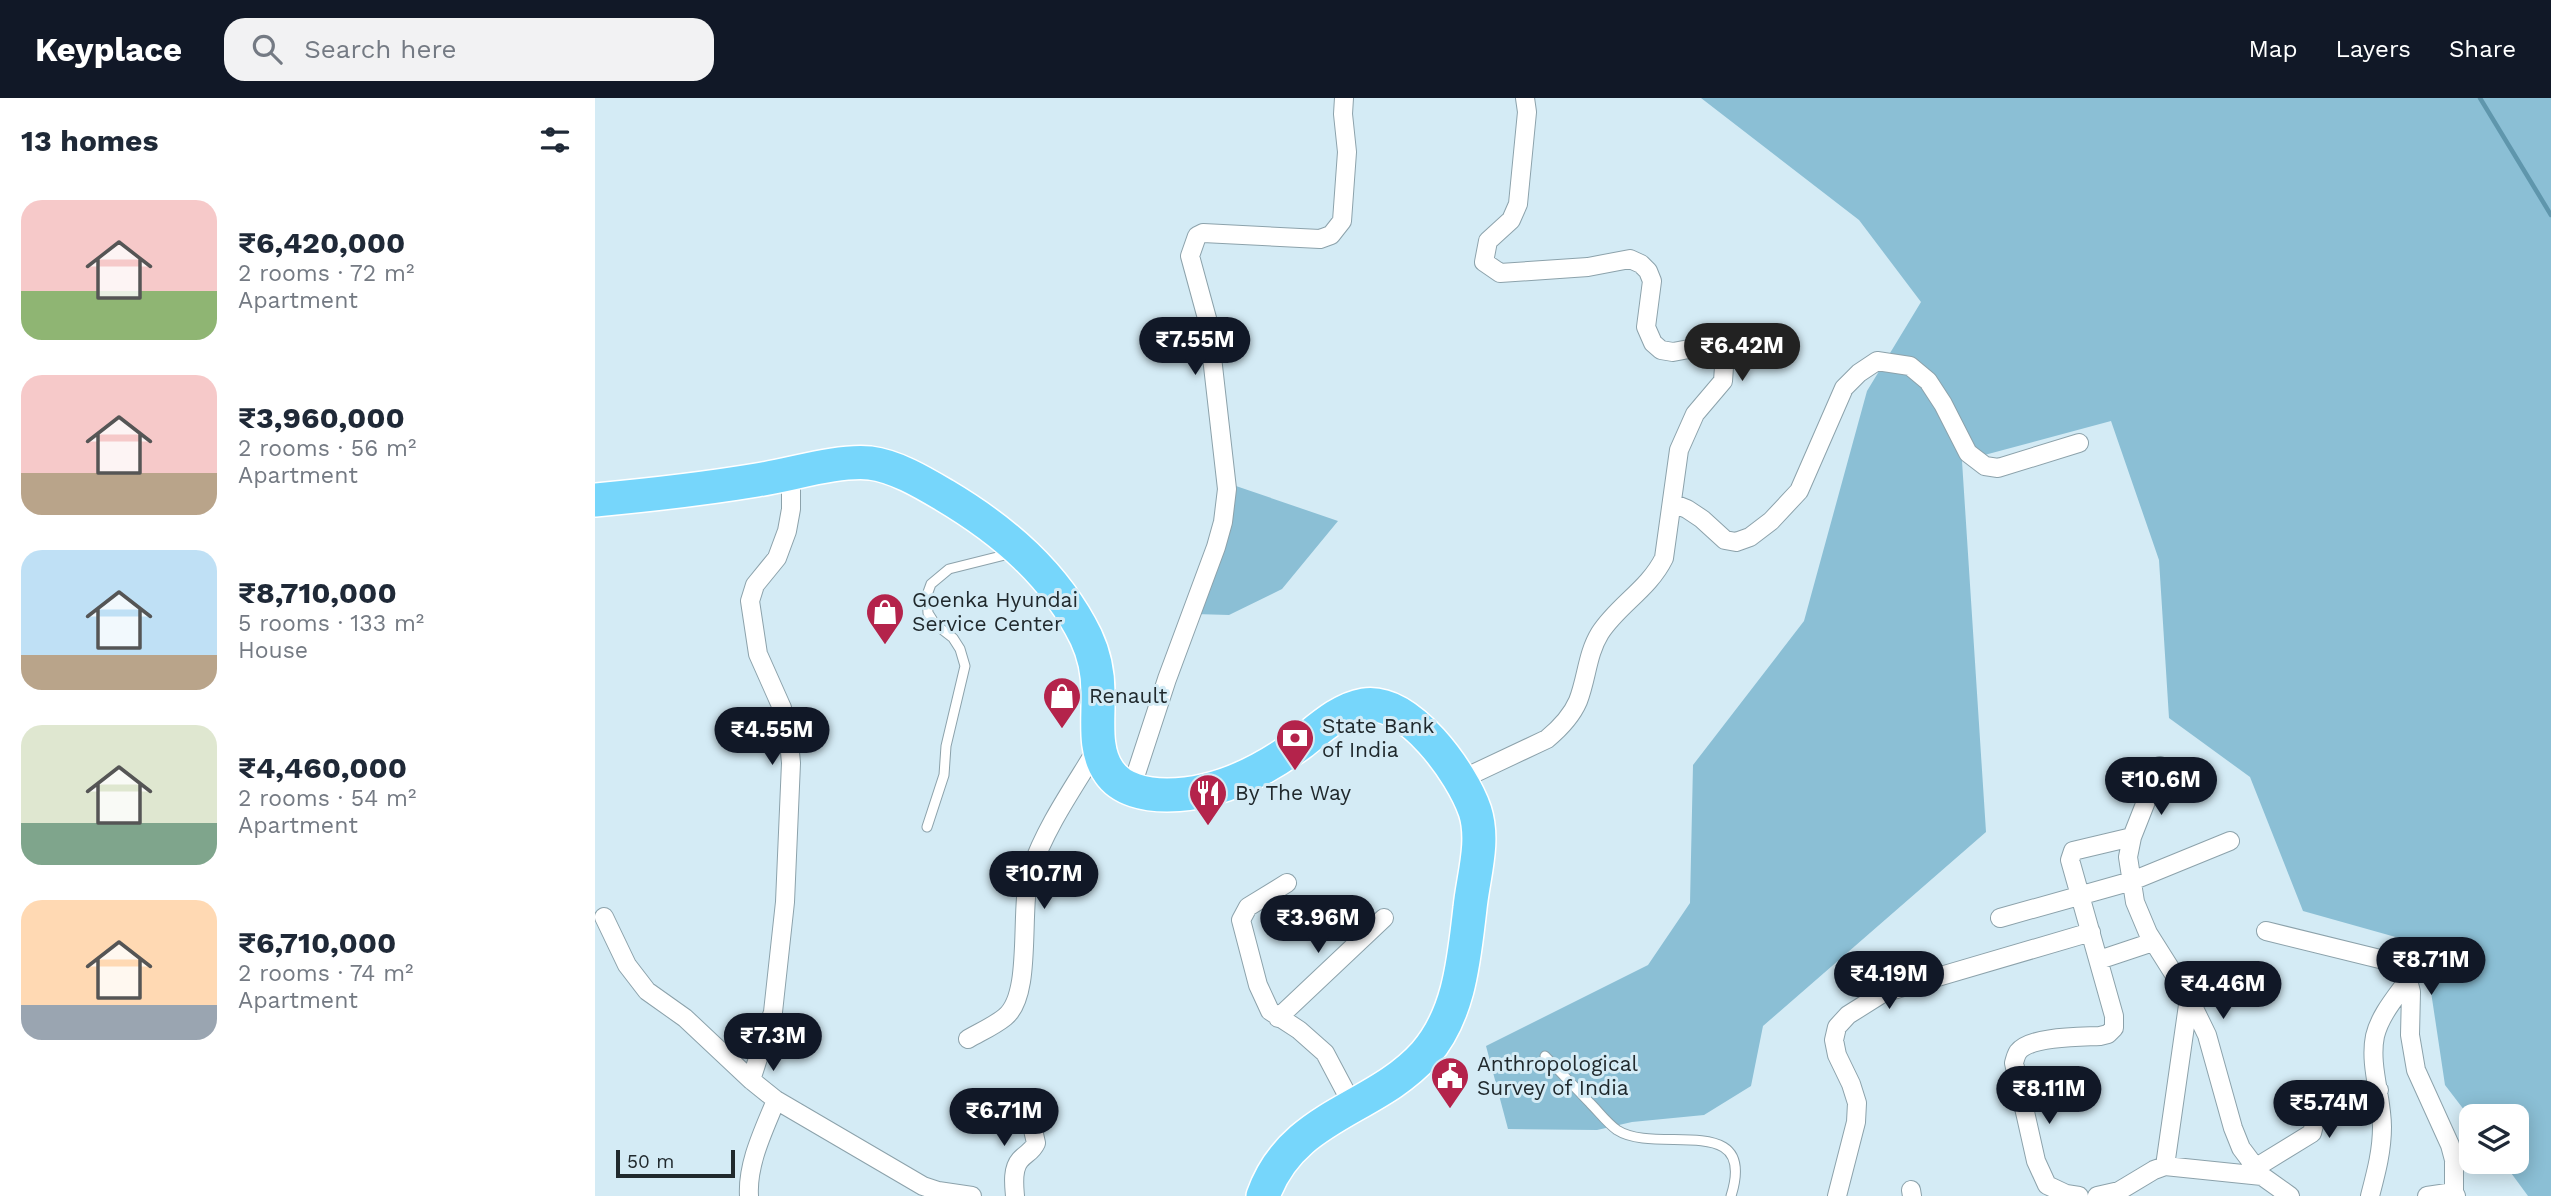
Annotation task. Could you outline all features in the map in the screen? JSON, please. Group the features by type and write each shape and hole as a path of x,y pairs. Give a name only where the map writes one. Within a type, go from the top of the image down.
{"highway":[{"path":"595,500 703,488 844,464 871,463 923,482 982,519 1022,551 1051,583 1087,640 1095,663 1099,746 1103,763 1115,780 1131,789 1156,795 1176,795 1217,788 1245,778 1271,764 1346,711 1365,705 1385,707 1405,716 1424,733 1460,780 1477,817 1479,840 1463,965 1455,996 1446,1020 1424,1054 1385,1085 1352,1104 1297,1143 1279,1161 1263,1196"}],"street":[{"path":"1131,789 1167,679 1216,547 1223,522 1227,489 1208,321 1190,256 1191,248 1194,240 1203,233 1320,239 1337,230 1342,221 1347,152 1344,98"},
{"path":"1460,780 1548,739 1559,729 1577,703 1589,658 1600,634 1657,573 1664,558 1676,466 1683,437 1695,414 1723,380 1724,367 1713,352 1689,349 1673,352 1661,350 1653,343 1646,327 1652,281 1641,264 1630,259 1588,267 1500,273 1484,262 1488,241 1511,219 1518,204 1527,112 1525,98"},
{"path":"1672,503 1687,509 1725,540 1736,542 1750,537 1771,521 1799,491 1844,388 1859,373 1877,362 1910,366 1928,381 1968,453 1985,466 1999,468 2079,443"},
{"path":"751,1080 773,1012 788,864 791,763 788,731 782,708 758,654 750,601 755,585 777,558 787,531 791,509 791,474"},
{"path":"968,1039 1007,1016 1016,999 1025,953 1025,905 1029,874 1042,842 1099,746"},
{"path":"2160,766 2132,837 2128,857 2135,902 2153,942 2189,998 2207,1035 2241,1148 2259,1172 2290,1196"},
{"path":"2079,1196 2066,1194 2047,1185 2036,1161 2014,1063 2018,1052 2027,1045 2044,1040 2100,1036 2108,1034 2114,1028 2115,1016 2070,860 2073,851 2132,837"},
{"path":"2000,918 2132,881 2230,841"},
{"path":"1287,883 1248,907 1241,920 1263,1000 1277,1018 1299,1030 1325,1053 1352,1104"},
{"path":"604,917 627,965 647,991 685,1017 775,1100 923,1186 972,1196"},
{"path":"1277,1018 1384,918"},
{"path":"2266,931 2388,961 2401,970 2408,980 2411,992 2410,1035 2416,1070 2450,1145 2454,1160 2455,1194 2427,1196"},
{"path":"1837,1196 1856,1122 1857,1103 1837,1055 1834,1040 1837,1027 1848,1015 1883,993 2091,932"},
{"path":"2099,960 2153,942"},
{"path":"2370,1196 2381,1150 2382,1127 2375,1037 2388,1007 2408,980"},
{"path":"2165,1166 2189,998"},
{"path":"2097,1196 2119,1191 2165,1166 2259,1172 2312,1133 2314,1125 2307,1095 2329,1091 2378,1090"},
{"path":"749,1196 748,1181 775,1100"},
{"path":"1015,1196 1014,1180 1019,1161 1033,1150 1037,1143 1026,1100"}],"lane":[{"path":"927,827 944,775 946,746 965,666 960,649 953,638 935,624 928,613 927,595 932,584 949,569 1022,551"},
{"path":"1545,1056 1617,1130 1645,1139 1712,1140 1724,1147 1736,1169 1737,1180 1731,1196"}],"shaded area":[{"path":"1701,98 2551,98 2551,1196 2528,1196 2512,1174 2529,1174 2529,1104 2460,1104 2445,1085 2424,945 2303,911 2250,777 2169,718 2159,560 2111,421 1962,461 1986,832 1763,1026 1751,1086 1704,1115 1632,1122 1597,1130 1508,1129 1486,1046 1648,965 1690,903 1693,765 1804,621 1867,391 1921,302 1859,220"},
{"path":"1233,485 1338,521 1282,589 1229,615 1195,614"}],"waterway":[{"path":"2480,98 2551,215"}],"place":[{"name":"Goenka Hyundai Service Center","path":"885,646"},
{"name":"Renault","path":"1062,730"},
{"name":"State Bank of India","path":"1295,772"},
{"name":"By The Way","path":"1208,827"},
{"name":"Anthropological Survey of India","path":"1450,1110"}]}
